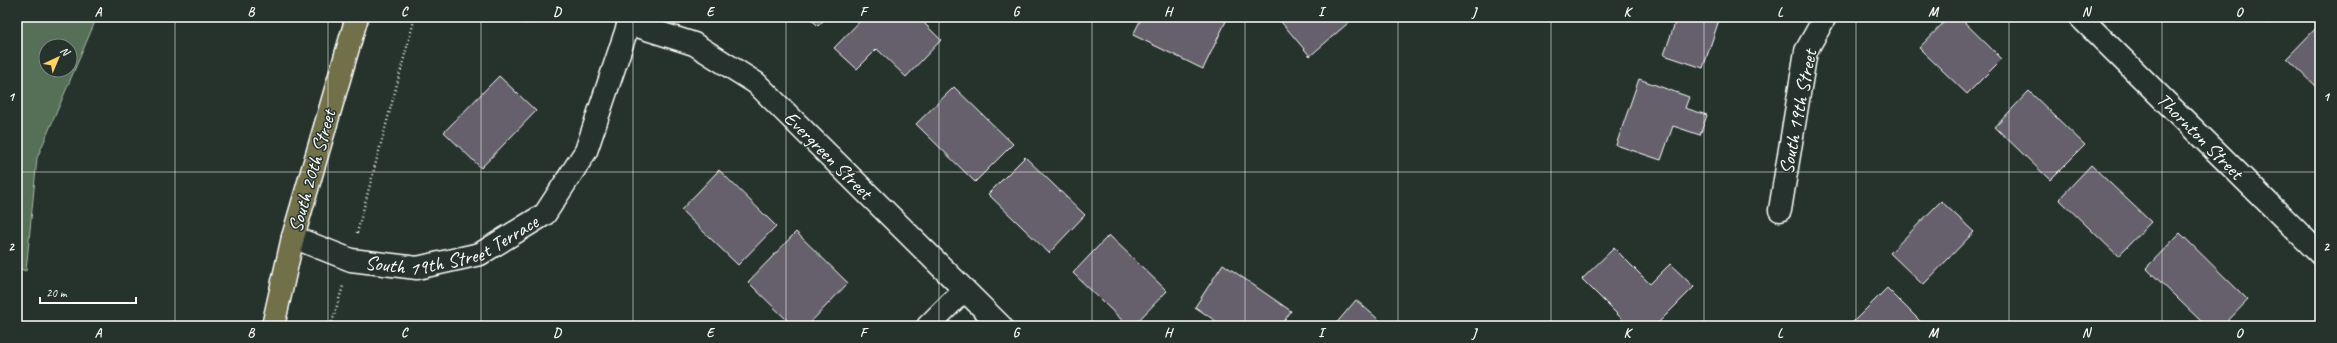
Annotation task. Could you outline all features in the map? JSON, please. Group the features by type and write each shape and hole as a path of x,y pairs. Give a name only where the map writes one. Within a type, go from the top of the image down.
{"main road":[{"name":"South 20th Street","path":"273,326 293,237 357,17"}],"street":[{"name":"South 19th Street","path":"1780,210 1806,51 1825,17"},
{"name":"Thornton Street","path":"2080,17 2316,243"},
{"name":"South 19th Street Terrace","path":"293,237 351,260 417,268 480,254 545,214 586,151 630,20"},
{"name":"Evergreen Street","path":"630,20 694,44 756,83 1001,326"},
{"path":"928,326 964,290"}],"path":[{"path":"331,326 351,260 362,210 415,17"}],"green space":[{"path":"17,17 97,17 78,62 78,38 38,38 38,78 71,78 37,158 26,271 17,268"}],"building":[{"path":"519,17 532,17 526,24"},
{"path":"809,17 827,17 818,26"},
{"path":"864,17 918,17 941,40 906,77 877,49 857,69 834,48"},
{"path":"1142,17 1224,17 1227,19 1203,69 1133,35"},
{"path":"1277,17 1355,17 1310,56"},
{"path":"1677,17 1720,17 1703,68 1664,55"},
{"path":"1949,17 1959,17 2002,59 1967,94 1919,48"},
{"path":"2262,17 2276,17 2269,24"},
{"path":"2320,24 2320,90 2287,58"},
{"path":"499,76 536,111 481,168 444,132"},
{"path":"1639,79 1689,97 1685,108 1707,115 1700,135 1673,126 1661,160 1616,145"},
{"path":"954,87 1013,144 975,182 916,124"},
{"path":"2029,91 2085,145 2050,180 1995,127"},
{"path":"1025,157 1085,215 1049,253 988,194"},
{"path":"2091,165 2151,222 2118,256 2059,199"},
{"path":"719,170 776,226 738,265 681,210"},
{"path":"1941,201 1974,232 1923,285 1890,253"},
{"path":"796,232 848,283 807,326 793,326 748,282"},
{"path":"2180,233 2248,300 2223,326 2206,326 2146,268"},
{"path":"1109,235 1167,291 1133,326 1128,326 1073,273"},
{"path":"1614,248 1650,284 1670,264 1694,287 1655,326 1629,326 1582,279"},
{"path":"1223,264 1291,311 1281,326 1223,326 1195,307"},
{"path":"1887,288 1921,322 1917,326 1849,326"},
{"path":"1356,300 1386,326 1334,326"}]}
